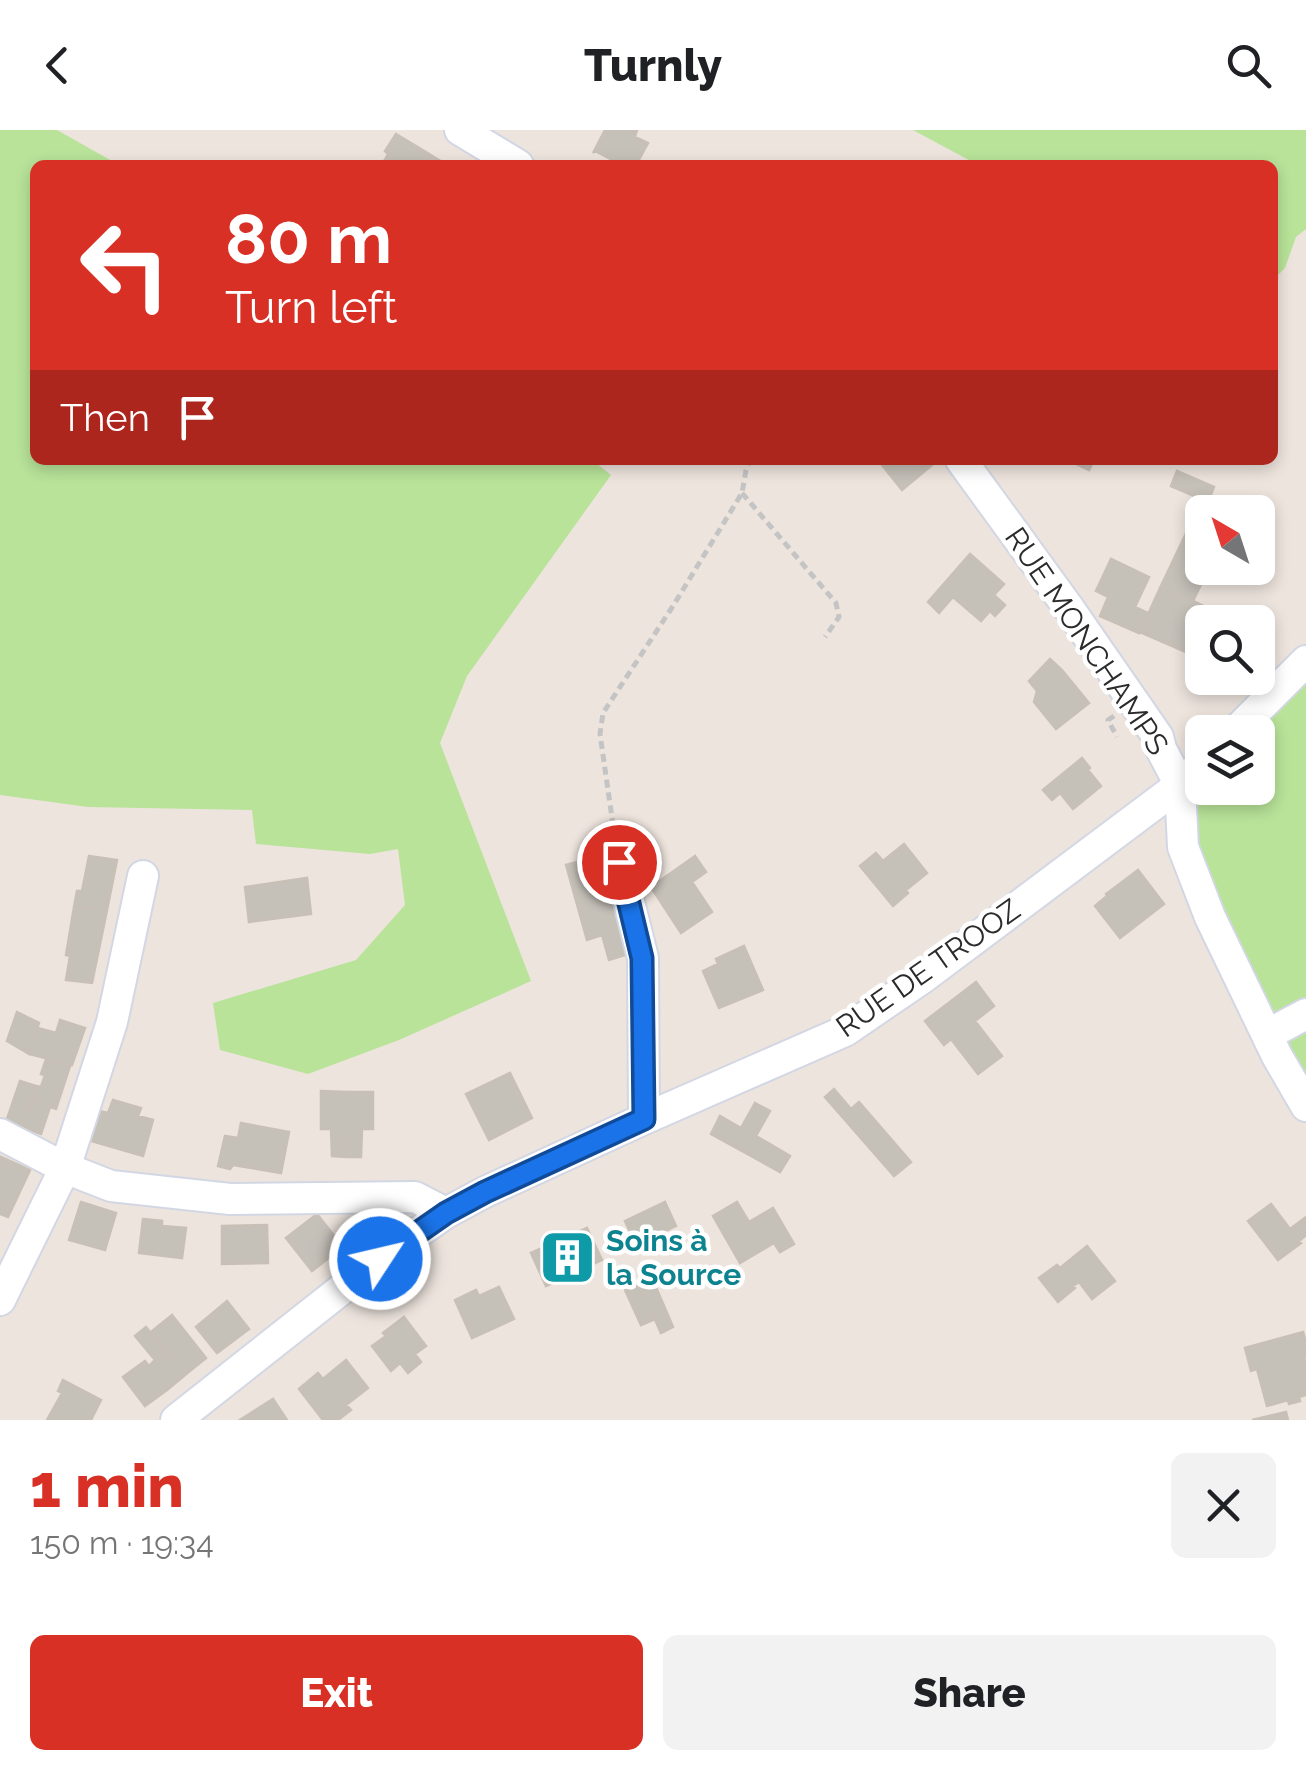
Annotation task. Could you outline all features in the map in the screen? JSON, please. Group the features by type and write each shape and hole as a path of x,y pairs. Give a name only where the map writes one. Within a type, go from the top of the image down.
{"street":[{"path":"460,130 510,160"},
{"name":"RUE MONCHAMPS","path":"965,465 1158,737 1180,785 1183,847 1210,917 1306,1106"},
{"path":"1252,715 1306,661"},
{"name":"RUE DE TROOZ","path":"176,1420 380,1259 446,1213 644,1119 845,1031 924,977 1185,780"},
{"path":"619,862 642,958 644,1119"},
{"path":"0,1300 65,1168 112,1022 143,876"},
{"path":"1267,1035 1306,1014"},
{"path":"0,1134 65,1168 112,1186 230,1199 415,1197 446,1213"}],"path":[{"path":"619,862 600,734 603,713 742,494 749,465"},
{"path":"742,494 836,603 839,617 825,637"}],"green space":[{"path":"0,130 57,130 110,160 30,160 30,465 598,465 611,475 467,676 440,743 531,981 399,1040 308,1074 220,1050 213,1003 356,960 405,905 398,849 370,854 256,844 252,810 88,807 0,795"},
{"path":"913,130 1306,130 1306,229 1296,237 1285,268 1278,275 1278,160 969,160"},
{"path":"1306,684 1306,1084 1214,898 1179,801 1185,796 1185,805 1275,805 1274,715"}],"building":[{"path":"605,130 637,130 635,137 648,143 639,160 612,160 593,153"},
{"path":"396,134 429,154 425,160 385,160 388,154 385,151"},
{"path":"882,465 932,465 902,490"},
{"path":"1177,471 1214,487 1211,495 1192,495 1171,486"},
{"path":"1185,536 1185,585 1201,585 1193,601 1160,588"},
{"path":"970,554 1004,584 994,595 1005,605 995,616 990,611 981,621 953,597 939,613 928,602"},
{"path":"1111,559 1149,577 1135,607 1148,613 1139,633 1100,616 1108,597 1096,591"},
{"path":"1160,588 1201,605 1185,605 1185,652 1140,632"},
{"path":"1050,659 1089,703 1056,729 1034,702 1037,691 1029,681"},
{"path":"1082,758 1101,786 1073,809 1060,793 1052,800 1043,790"},
{"path":"904,844 927,873 893,906 860,866 876,853 883,861"},
{"path":"604,855 632,953 609,960 602,935 587,940 566,865"},
{"path":"89,856 117,860 107,910 74,907 77,891 82,891"},
{"path":"695,856 706,872 692,882 712,912 681,933 651,887"},
{"path":"1138,870 1164,904 1120,938 1095,906"},
{"path":"307,878 311,914 249,922 245,887"},
{"path":"74,907 107,910 92,983 66,980"},
{"path":"744,946 763,990 719,1008 703,971 718,964 716,959"},
{"path":"976,982 994,1006 975,1021 1002,1056 978,1074 951,1039 944,1045 925,1021"},
{"path":"17,1012 39,1023 29,1054 7,1041"},
{"path":"60,1020 85,1028 72,1065 29,1054 38,1028 56,1033"},
{"path":"46,1059 70,1066 56,1109 30,1100 36,1086 41,1087"},
{"path":"510,1073 532,1118 489,1140 466,1094"},
{"path":"20,1081 36,1086 22,1127 6,1122"},
{"path":"834,1089 851,1109 859,1102 911,1162 894,1176 825,1097"},
{"path":"321,1091 347,1092 346,1157 332,1156 331,1129 321,1129"},
{"path":"347,1092 373,1092 373,1129 362,1129 361,1157 346,1157"},
{"path":"30,1100 50,1107 41,1134 22,1127"},
{"path":"113,1100 141,1108 138,1116 153,1120 143,1156 91,1141 99,1111 108,1113"},
{"path":"755,1103 770,1111 756,1136 790,1156 780,1172 711,1134 720,1116 741,1128"},
{"path":"241,1123 289,1132 281,1173 218,1166 225,1136 238,1138"},
{"path":"1,1157 30,1170 8,1217 0,1214"},
{"path":"81,1202 116,1213 105,1250 69,1240"},
{"path":"665,1202 676,1226 636,1245 625,1221"},
{"path":"737,1202 749,1222 773,1208 794,1244 780,1252 774,1243 740,1263 713,1216"},
{"path":"1271,1204 1290,1229 1306,1217 1306,1235 1301,1243 1278,1260 1248,1221"},
{"path":"317,1214 343,1247 312,1271 286,1238"},
{"path":"143,1219 186,1228 182,1258 139,1253"},
{"path":"267,1225 268,1263 222,1264 222,1226"},
{"name":"Soins à la Source","path":"587,1228 602,1260 546,1286 531,1253"},
{"path":"1087,1246 1115,1281 1092,1299 1079,1282 1058,1302 1039,1278 1057,1265 1060,1268"},
{"path":"652,1278 673,1327 661,1333 639,1284"},
{"path":"639,1284 655,1319 641,1325 625,1290"},
{"path":"499,1287 514,1319 472,1338 455,1300 476,1290 479,1296"},
{"path":"227,1301 249,1329 217,1353 196,1327"},
{"path":"172,1315 206,1358 185,1375 151,1332"},
{"path":"404,1317 426,1346 415,1354 421,1362 408,1373 400,1363 391,1371 372,1346"},
{"path":"146,1327 185,1375 167,1390 149,1366 155,1360 135,1336"},
{"path":"1303,1332 1306,1395 1299,1397 1300,1401 1267,1406 1257,1369 1251,1371 1245,1348"},
{"path":"346,1360 368,1388 346,1405 351,1410 338,1420 323,1420 299,1389 318,1373 323,1379"},
{"path":"145,1361 167,1390 145,1406 123,1377"},
{"path":"63,1380 101,1400 91,1420 47,1420 62,1393 58,1391"},
{"path":"273,1399 287,1420 240,1420"},
{"path":"1286,1412 1288,1420 1252,1420"}],"place":[{"name":"Soins à la Source","path":"567,1257"}],"route":[{"path":"380,1259 446,1213 485,1192 644,1119 642,958 619,862"}]}
